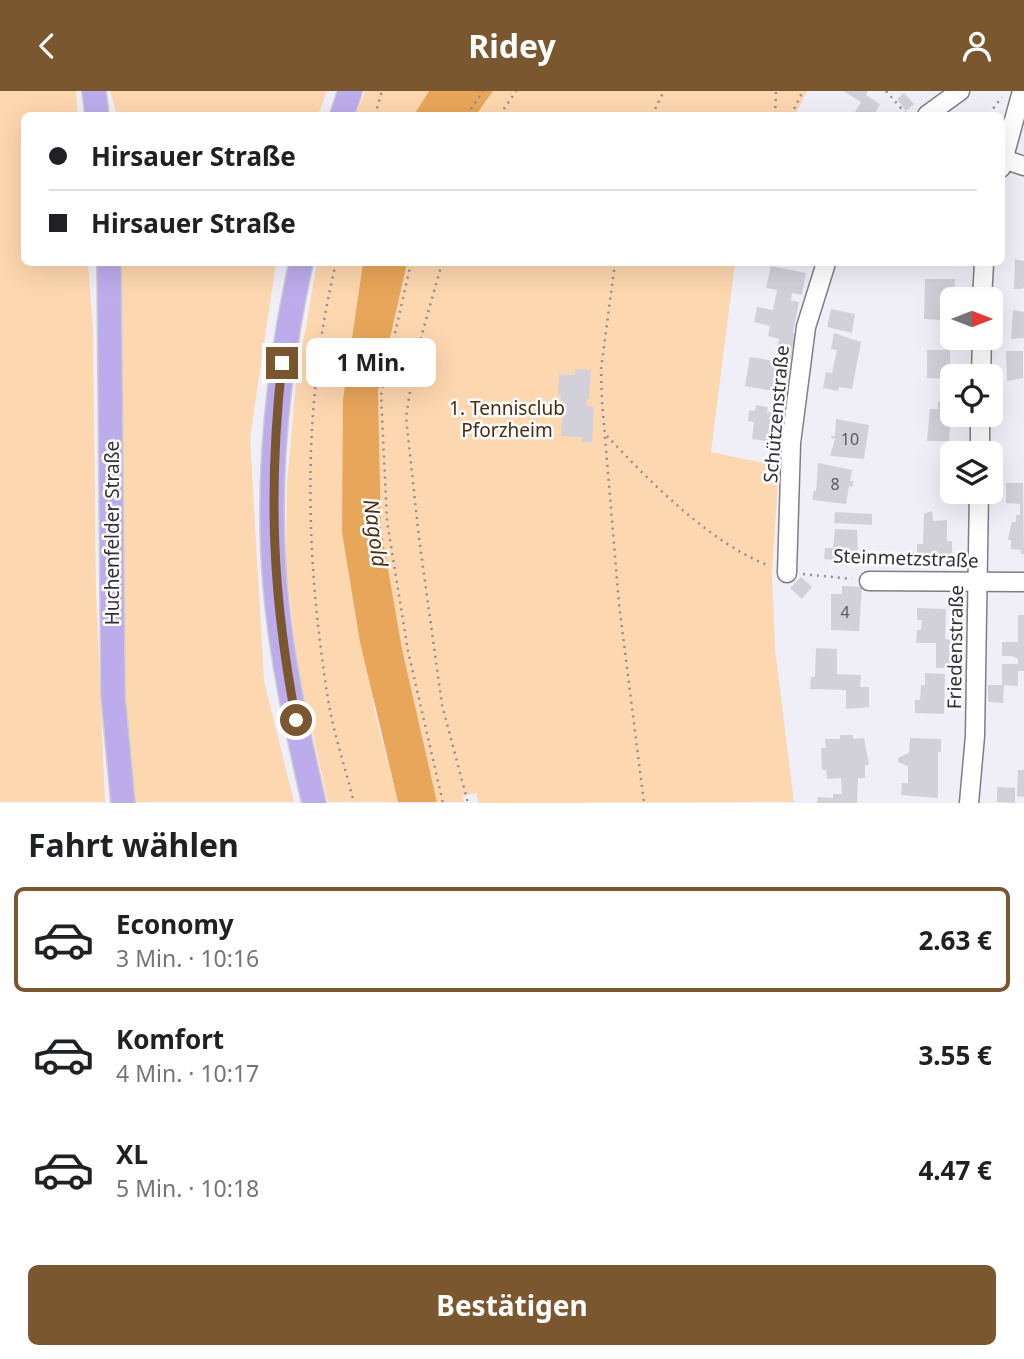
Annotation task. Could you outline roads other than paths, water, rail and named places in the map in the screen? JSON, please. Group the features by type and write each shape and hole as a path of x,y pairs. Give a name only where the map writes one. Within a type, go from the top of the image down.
{"main road":[{"path":"94,91 97,112"},
{"path":"343,112 350,91"},
{"name":"Huchenfelder Straße","path":"109,266 113,696 122,803"},
{"path":"300,266 282,363 274,437 272,529 275,584 288,678 314,803"}],"street":[{"path":"931,112 960,91"},
{"path":"1005,152 1022,91"},
{"path":"1005,163 1024,166"},
{"name":"Schützenstraße","path":"787,573 791,443 806,327 825,266"},
{"path":"983,287 985,266"},
{"name":"Friedenstraße","path":"969,803 975,736 979,504"},
{"name":"Steinmetzstraße","path":"869,581 1024,582"}],"water":[{"path":"429,91 493,91 478,112 416,112"},
{"name":"Nagold","path":"363,266 406,266 378,391 381,528 402,649 437,802 398,802 360,642 342,532 343,399"}],"park label":[{"name":"1. Tennisclub Pforzheim","path":"507,419"}]}
